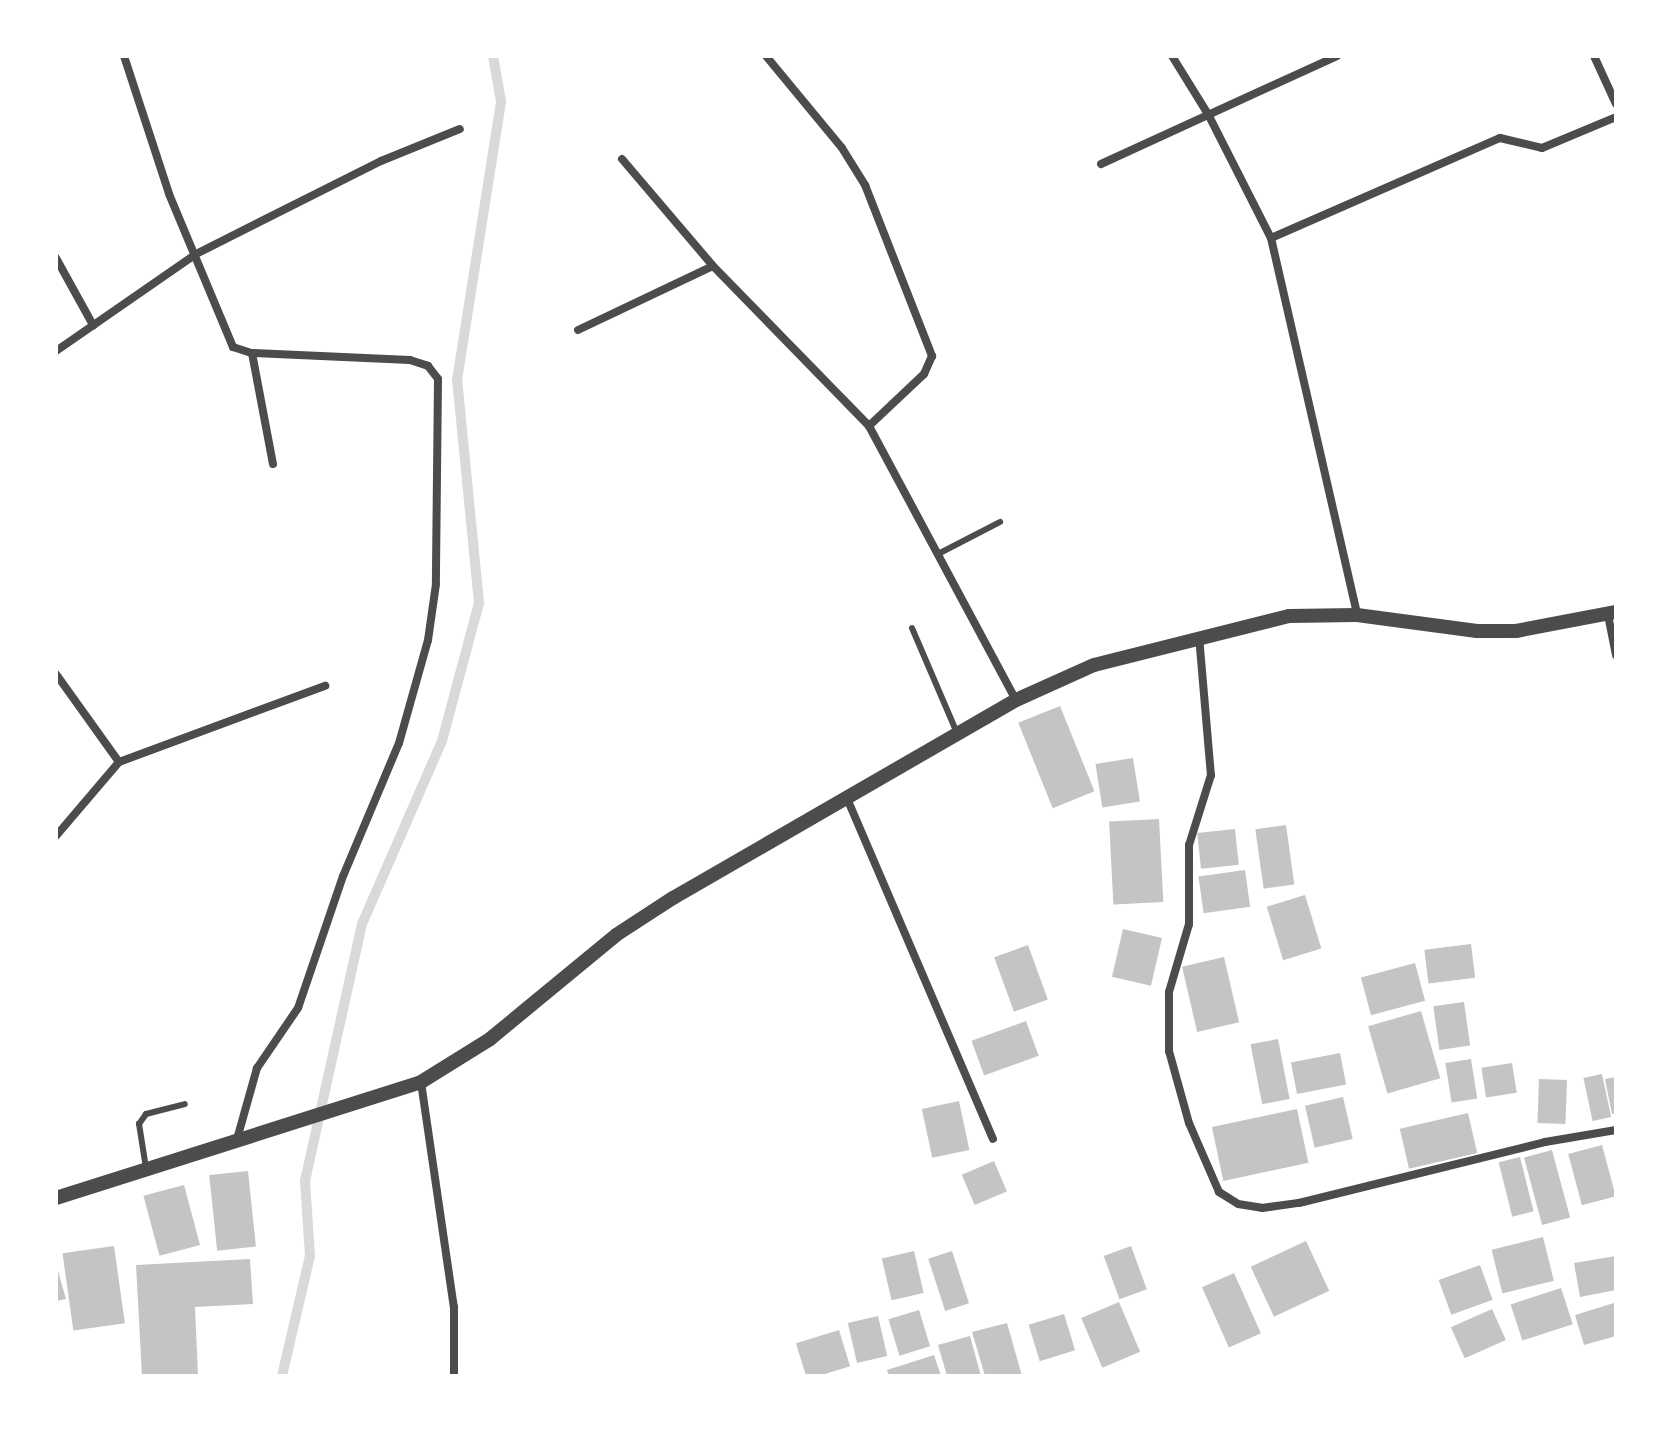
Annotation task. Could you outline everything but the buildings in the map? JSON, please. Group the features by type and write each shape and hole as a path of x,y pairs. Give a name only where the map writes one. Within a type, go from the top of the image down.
{"street":[{"path":"124,56 169,194 231,343 252,353 410,360 433,372 438,379 436,584 428,640 399,743 343,876 298,1008 252,1080 237,1139"},
{"path":"766,56 842,148 865,185 932,356 924,374 869,426"},
{"path":"1172,56 1208,114 1271,238 1357,615"},
{"path":"1101,164 1337,56"},
{"path":"1594,56 1616,104"},
{"path":"1271,238 1500,138 1542,148 1616,117"},
{"path":"56,351 196,254 381,161 460,129"},
{"path":"622,159 713,266 869,426 1016,700"},
{"path":"56,258 93,325"},
{"path":"578,330 713,266"},
{"path":"252,353 273,464"},
{"path":"56,1198 237,1139 384,1097 421,1082 490,1039 616,935 673,898 846,795 1016,700 1094,665 1199,635 1289,616 1327,614 1477,631 1553,627 1612,613 1616,655"},
{"path":"1199,635 1211,775 1189,845 1189,924 1169,992 1169,1051 1189,1123 1219,1192 1238,1204 1262,1208 1299,1203 1545,1142 1616,1130"},
{"path":"56,674 119,762"},
{"path":"56,836 119,762 325,686"},
{"path":"846,795 993,1139"},
{"path":"421,1082 454,1307 454,1376"}],"lane":[{"path":"938,554 1000,522"},
{"path":"912,628 957,733"},
{"path":"146,1168 139,1124 146,1114 185,1104"}],"waterway":[{"path":"282,1376 310,1256 305,1181 362,924 442,741 479,603 457,380 501,101 493,56"}]}
